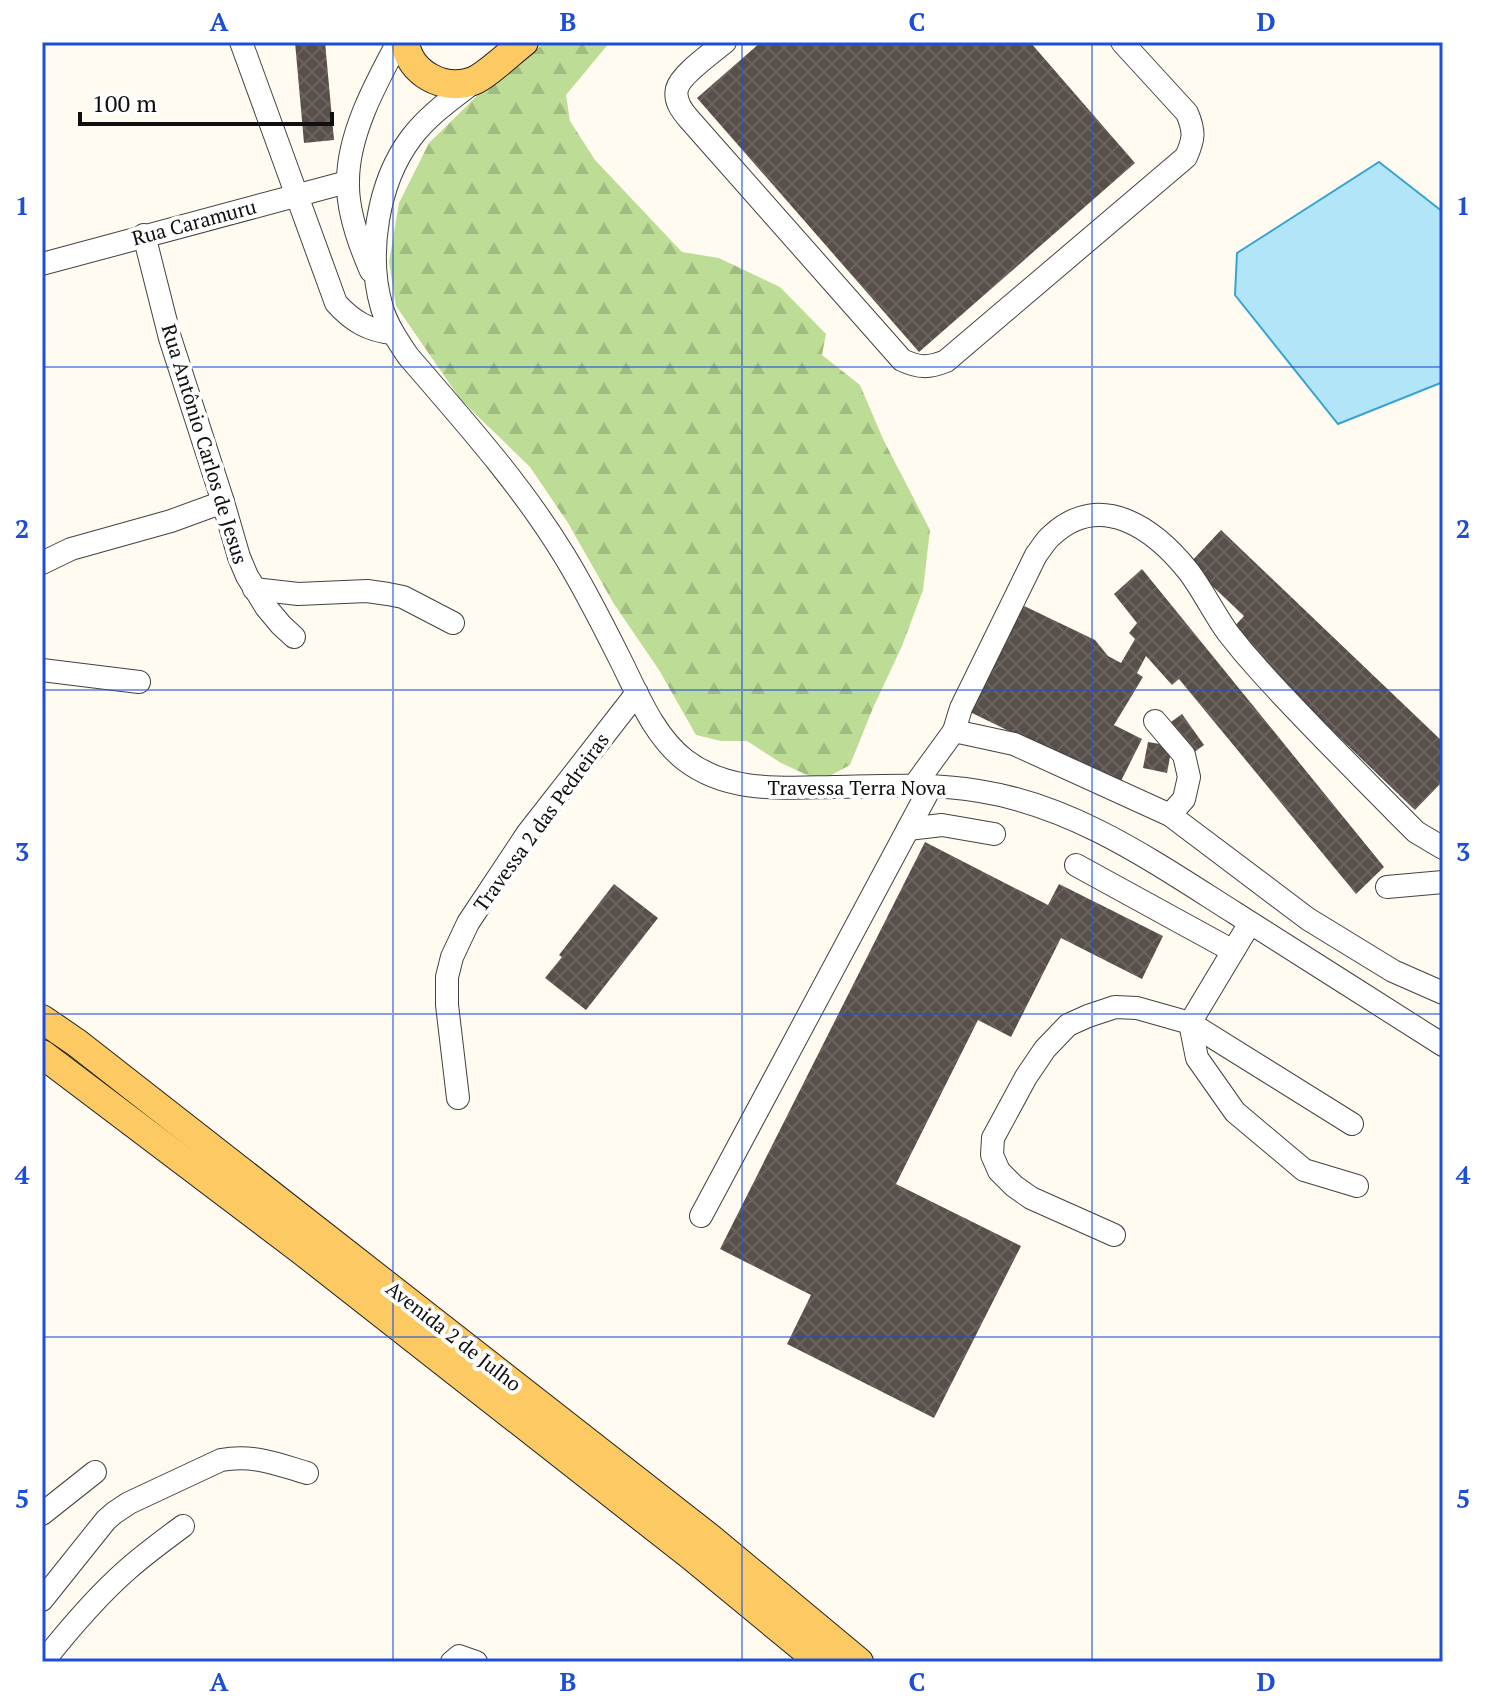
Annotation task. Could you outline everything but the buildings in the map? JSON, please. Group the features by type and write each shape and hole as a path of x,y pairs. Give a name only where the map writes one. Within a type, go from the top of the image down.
{"main road":[{"path":"405,42 410,59 429,78 459,84 475,81 524,42"},
{"name":"Avenida 2 de Julho","path":"42,1019 77,1043 545,1408 710,1538 859,1662"},
{"name":"Avenida 2 de Julho","path":"42,1054 314,1260 690,1555 820,1662"}],"street":[{"path":"241,42 336,303 367,327 393,333"},
{"path":"377,283 355,231 347,182 361,122 377,81 398,42"},
{"path":"725,42 682,79 677,90 678,105 902,360 917,367 931,367 946,361 1186,157 1193,142 1193,127 1187,113 1122,42"},
{"path":"377,283 376,239 380,208 389,177 401,153 420,127 475,81"},
{"name":"Rua Caramuru","path":"42,264 347,182"},
{"name":"Rua Antônio Carlos de Jesus","path":"144,235 170,338 239,557 254,589 294,637"},
{"name":"Travessa Terra Nova","path":"377,283 382,308 408,356 544,523 584,589 653,722 670,746 696,768 742,785 775,789 951,786 1026,800 1065,814 1140,853 1443,1045"},
{"path":"42,563 71,549 171,521 223,502"},
{"path":"701,1216 908,829 922,786 954,731 961,708 1036,555 1050,537 1081,517 1106,514 1140,526 1156,537 1187,569 1228,633 1260,671 1416,832 1443,848"},
{"path":"254,589 298,594 367,591 388,594 403,597 453,623"},
{"path":"42,670 139,682"},
{"name":"Travessa 2 das Pedreiras","path":"458,1098 447,1005 447,977 452,957 468,923 527,834 637,693"},
{"path":"1155,721 1184,755 1189,777 1184,799 1170,815"},
{"path":"954,731 1014,744 1170,815 1308,919 1393,971 1443,993"},
{"path":"908,829 942,825 994,834"},
{"path":"1076,865 1233,951"},
{"path":"1387,887 1443,882"},
{"path":"1250,923 1190,1023 1197,1058 1235,1112 1304,1170 1357,1186"},
{"path":"1114,1235 1031,1198 999,1171 992,1155 993,1138 1026,1077 1045,1049 1068,1025 1115,1007 1137,1008 1190,1023 1352,1124"},
{"path":"42,1600 106,1520 129,1503 221,1460 235,1457 250,1457 307,1473"},
{"path":"42,1514 95,1472"},
{"path":"43,1662 99,1596 183,1526"},
{"path":"452,1662 459,1656 476,1662"}],"green space":[{"path":"546,42 610,42 566,95 570,121 595,160 682,252 719,258 780,287 826,334 822,355 860,385 883,439 930,530 923,590 850,765 820,781 781,763 747,741 721,741 696,735 659,670 614,604 568,523 530,467 461,400 396,306 389,262 399,203 429,143 483,90"}],"water":[{"path":"1379,162 1443,212 1443,382 1338,424 1235,295 1237,253"}]}
